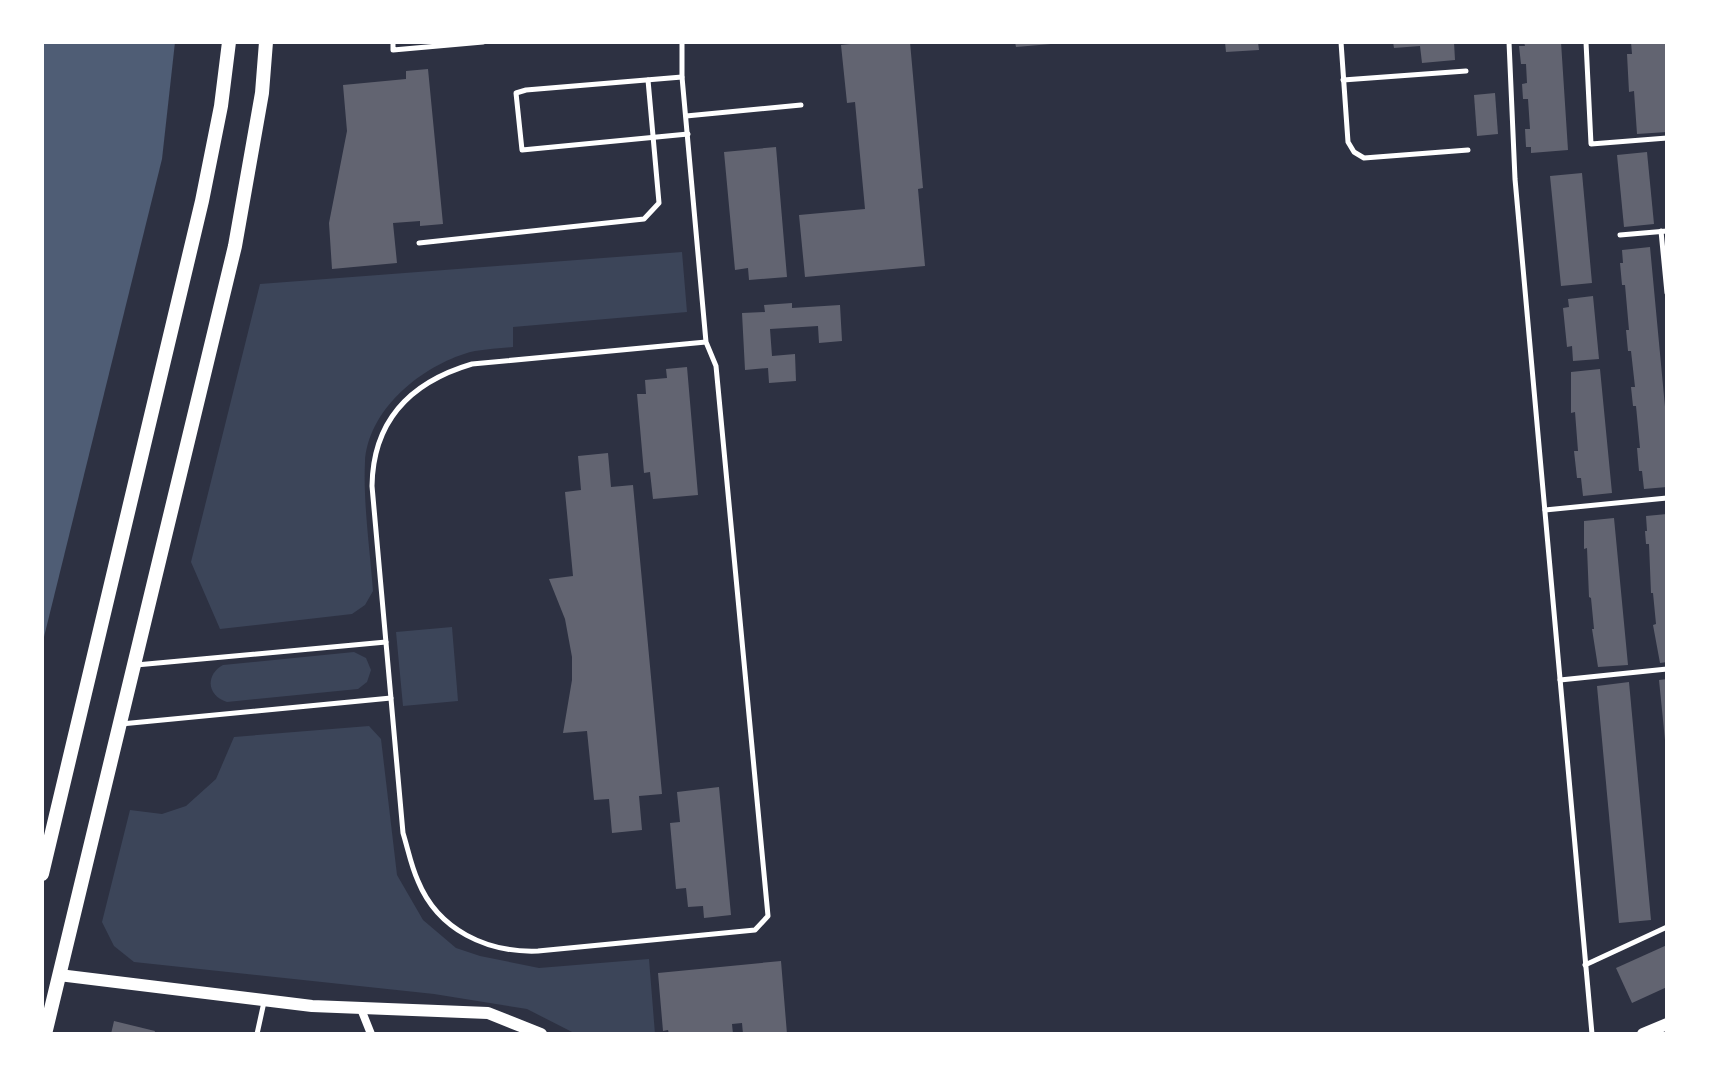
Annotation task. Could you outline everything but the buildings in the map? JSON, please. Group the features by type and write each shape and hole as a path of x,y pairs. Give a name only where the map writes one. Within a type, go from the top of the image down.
{"main road":[{"path":"42,874 202,201 221,106 229,42"},
{"path":"45,1034 235,246 262,93 266,42"}],"street":[{"path":"59,975 264,1001 361,1009 488,1013 541,1034"},
{"path":"361,1009 371,1034"},
{"path":"1643,1034 1667,1024"}],"lane":[{"path":"393,42 393,50 483,42"},
{"path":"682,42 682,77 706,342 716,366 768,916 755,930 520,952 493,947 451,926 430,904 414,869 403,833 372,471 374,456 385,427 404,401 429,381 472,364 706,342"},
{"path":"1341,42 1348,142 1359,156 1468,150"},
{"path":"1509,42 1515,179 1592,1034"},
{"path":"1586,42 1591,144 1667,138"},
{"path":"1343,80 1466,71"},
{"path":"682,77 516,93 522,150 688,134"},
{"path":"419,243 644,219 659,203 648,80"},
{"path":"686,116 801,105"},
{"path":"1620,235 1664,231 1667,293"},
{"path":"1545,510 1667,498"},
{"path":"134,665 386,642"},
{"path":"1560,680 1667,669"},
{"path":"120,724 391,698"},
{"path":"1585,965 1667,927"},
{"path":"257,1034 264,1001"}],"shaded area":[{"path":"42,42 175,42 162,159 42,645"},
{"path":"682,252 687,312 513,327 513,347 464,354 430,370 398,394 375,426 365,462 373,591 365,605 352,614 220,629 191,562 260,284"},
{"path":"452,627 458,701 403,706 396,632"},
{"path":"354,652 366,658 371,670 367,682 358,689 227,702 212,690 213,674 223,665"},
{"path":"369,726 381,739 397,875 423,920 456,948 539,968 649,959 655,1034 576,1034 527,1009 434,994 134,962 114,946 102,922 130,810 162,814 186,806 216,779 234,737"}]}
